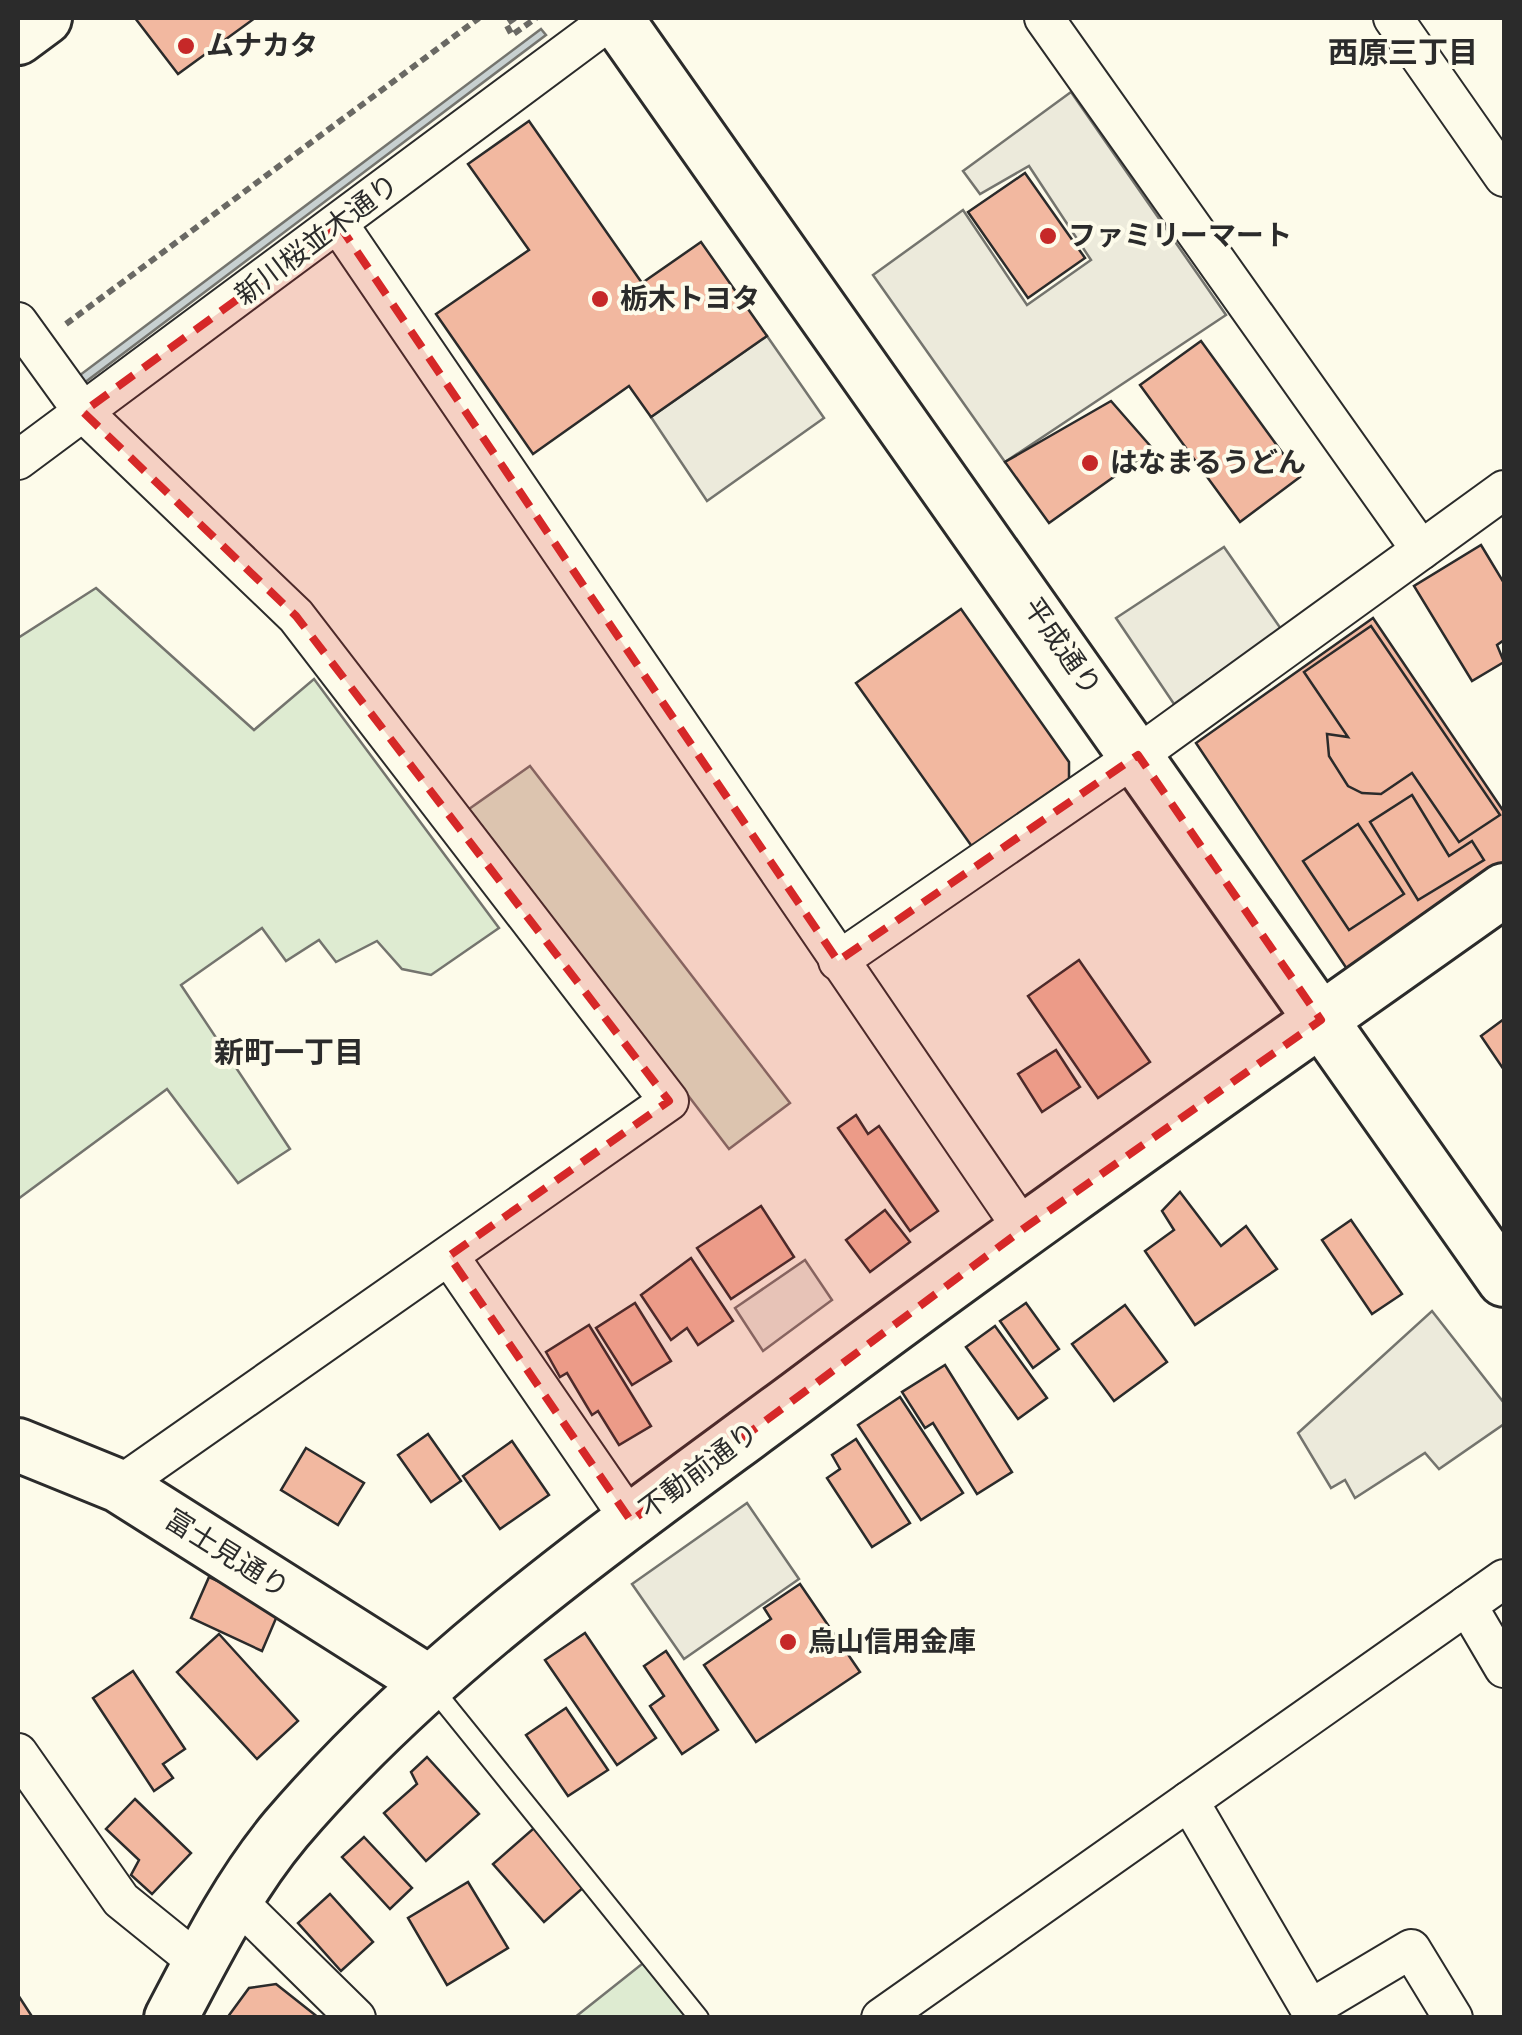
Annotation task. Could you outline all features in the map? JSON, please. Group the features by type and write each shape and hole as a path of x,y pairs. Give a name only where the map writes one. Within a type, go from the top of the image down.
{"street":[{"path":"18,38 45,18"},
{"name":"新川桜並木通り","path":"18,460 615,18"},
{"name":"平成通り","path":"615,18 1138,755 1504,1280"},
{"path":"1044,18 1422,550"},
{"path":"1393,18 1504,177"},
{"path":"339,225 1022,1229"},
{"path":"26,334 83,412 296,616 669,1101 119,1486"},
{"path":"838,961 1138,755 1504,490"},
{"name":"不動前通り","path":"171,2018 236,1900 285,1830 427,1682 631,1522 1022,1229 1504,890"},
{"path":"449,1256 631,1522"},
{"name":"富士見通り","path":"18,1445 119,1486 427,1682"},
{"path":"882,2018 1504,1579"},
{"path":"1468,1605 1504,1668"},
{"path":"18,1753 122,1900 199,1963"},
{"path":"1189,1801 1310,2009 1411,1949 1453,2018"},
{"path":"236,1900 356,2018"}],"lane":[{"path":"427,1682 699,2018"}],"path":[{"path":"26,334 479,18"},
{"path":"515,18 506,24 512,36 536,18"}],"highlighted area":[{"path":"339,225 838,961 1138,755 1321,1020 1023,1229 631,1521 449,1256 669,1101 296,616 83,412"}],"green space":[{"path":"96,588 254,730 314,679 499,928 431,975 402,969 377,941 336,962 319,940 286,961 262,928 181,985 290,1149 238,1183 167,1089 18,1199 18,638"},
{"path":"530,766 790,1103 729,1149 469,809"},
{"path":"647,1960 689,2018 574,2018"}],"shaded area":[{"path":"541,29 546,35 84,383 80,375"},
{"path":"1071,92 1226,315 1005,462 873,275 963,210 1027,305 1091,260 1029,166 980,194 963,171"},
{"path":"767,336 824,418 707,501 651,417"},
{"path":"1224,547 1281,629 1174,704 1116,618"},
{"path":"805,1260 832,1300 763,1351 735,1308"},
{"path":"1432,1311 1504,1403 1504,1424 1439,1469 1425,1453 1355,1498 1345,1480 1331,1488 1298,1433"},
{"path":"747,1503 799,1579 684,1659 632,1584"}],"building":[{"name":"ムナカタ","path":"135,18 255,18 178,74"},
{"name":"栃木トヨタ","path":"529,121 642,283 701,242 767,336 651,417 629,386 533,454 436,314 529,250 468,164"},
{"path":"1025,173 1085,258 1028,298 968,212"},
{"path":"1201,341 1300,477 1240,522 1140,385"},
{"path":"1111,401 1153,449 1049,523 1005,462"},
{"path":"1481,545 1504,583 1504,640 1497,645 1504,662 1472,681 1414,586"},
{"path":"961,609 1069,762 1069,781 973,848 856,683"},
{"path":"1373,618 1504,812 1504,869 1347,969 1196,743"},
{"path":"1371,626 1500,815 1459,842 1412,773 1381,794 1362,793 1348,786 1329,756 1327,734 1348,737 1304,672"},
{"path":"1412,795 1449,856 1472,841 1484,860 1418,900 1370,822"},
{"path":"1358,824 1404,894 1349,930 1303,861"},
{"path":"1079,960 1150,1062 1098,1098 1028,996"},
{"path":"1504,1019 1504,1070 1481,1036"},
{"path":"1056,1050 1080,1087 1042,1112 1018,1074"},
{"path":"856,1115 868,1134 879,1126 938,1211 910,1231 838,1128"},
{"path":"1180,1192 1221,1246 1246,1226 1277,1269 1195,1325 1145,1251 1174,1230 1162,1211"},
{"path":"761,1206 794,1257 731,1299 697,1248"},
{"path":"885,1210 910,1242 870,1272 846,1240"},
{"path":"1351,1220 1402,1294 1372,1314 1322,1240"},
{"path":"691,1258 733,1321 698,1345 687,1328 671,1340 641,1295"},
{"path":"635,1303 671,1361 632,1385 596,1328"},
{"path":"1026,1303 1059,1349 1033,1368 1000,1321"},
{"path":"1125,1305 1167,1362 1114,1401 1072,1344"},
{"path":"589,1325 651,1426 619,1445 598,1411 592,1415 567,1373 560,1377 546,1352"},
{"path":"995,1326 1047,1398 1018,1419 966,1347"},
{"path":"945,1365 1012,1472 977,1494 933,1423 925,1428 902,1392"},
{"path":"900,1397 963,1493 921,1520 858,1425"},
{"path":"428,1434 461,1481 431,1502 398,1455"},
{"path":"856,1439 910,1523 872,1547 827,1478 840,1469 832,1455"},
{"path":"512,1441 549,1495 500,1529 463,1476"},
{"path":"306,1448 364,1483 338,1525 281,1490"},
{"path":"209,1577 280,1609 262,1651 191,1618"},
{"name":"烏山信用金庫","path":"800,1584 860,1672 756,1742 704,1665 771,1619 764,1608"},
{"path":"585,1633 656,1738 617,1765 545,1660"},
{"path":"219,1634 298,1721 257,1759 177,1672"},
{"path":"666,1651 718,1730 682,1754 650,1706 664,1696 644,1666"},
{"path":"133,1671 185,1749 163,1764 173,1778 154,1791 93,1698"},
{"path":"566,1708 608,1770 568,1796 526,1735"},
{"path":"427,1757 479,1814 426,1861 384,1813 417,1784 411,1772"},
{"path":"135,1799 191,1853 152,1894 131,1875 139,1860 106,1829"},
{"path":"541,1822 592,1880 544,1922 493,1864"},
{"path":"364,1837 412,1888 390,1909 342,1857"},
{"path":"468,1882 508,1948 447,1985 408,1918"},
{"path":"330,1894 373,1942 341,1971 298,1923"},
{"path":"276,1984 319,2018 227,2018 249,1988"},
{"path":"18,1995 33,2018 18,2018"}],"place":[{"name":"ムナカタ","path":"186,46"},
{"name":"ファミリーマート","path":"1048,236"},
{"name":"栃木トヨタ","path":"600,299"},
{"name":"はなまるうどん","path":"1090,463"},
{"name":"烏山信用金庫","path":"788,1642"}],"district":[{"name":"西原三丁目","path":"1403,53"},
{"name":"新町一丁目","path":"289,1053"}]}
